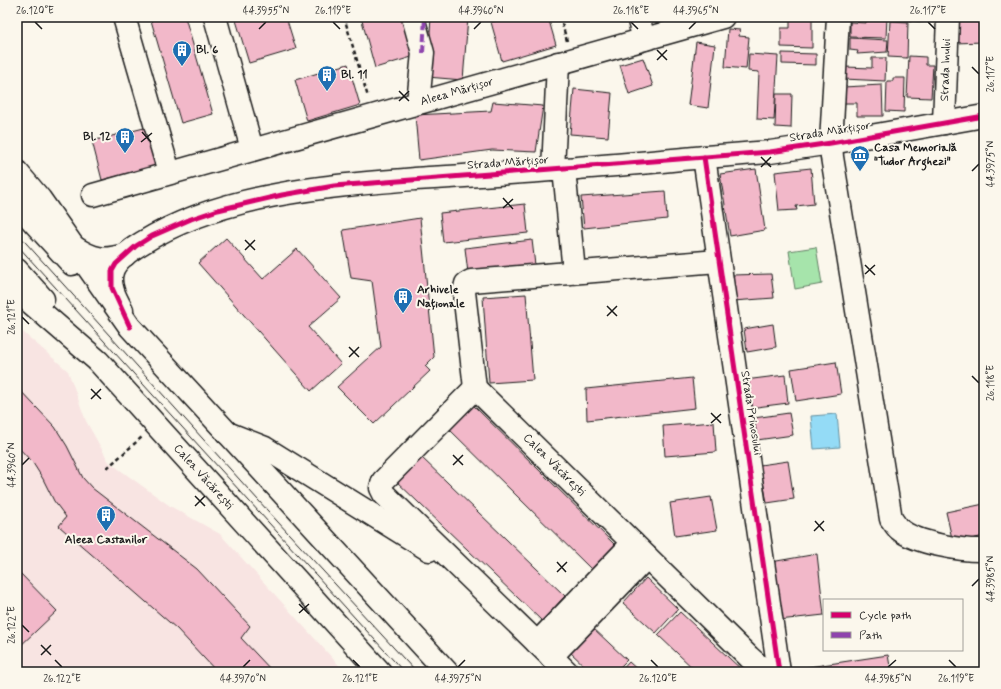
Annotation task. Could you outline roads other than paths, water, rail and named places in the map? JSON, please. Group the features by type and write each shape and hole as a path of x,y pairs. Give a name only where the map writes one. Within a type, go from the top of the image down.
{"street":[{"path":"124,17 169,172"},
{"path":"215,17 252,149"},
{"path":"413,17 423,53 418,103"},
{"path":"638,17 644,39"},
{"name":"Aleea Mărțișor","path":"93,195 169,172 723,17"},
{"path":"838,17 831,143 891,519 898,529 911,536 968,550 984,550"},
{"name":"Strada Inului","path":"944,123 948,17"},
{"path":"565,61 559,169 574,272"},
{"name":"Strada Mărțișor","path":"130,327 116,299 111,279 112,271 125,255 152,236 191,219 244,203 334,186 770,152 831,143 984,116"},
{"name":"Strada Prinosului","path":"704,157 779,671"},
{"path":"17,172 40,199 130,327"},
{"path":"17,204 446,672"},
{"path":"74,247 93,258 111,259 125,255"},
{"path":"567,672 384,494 381,488 384,481 475,388 464,292 466,284 472,281 718,261"},
{"path":"17,270 98,361"},
{"name":"Calea Văcărești","path":"17,291 98,361 380,672"},
{"name":"Calea Văcărești","path":"475,388 758,666 779,671"},
{"path":"227,433 265,448 464,572"},
{"path":"544,650 640,550"}],"water":[{"path":"837,414 840,447 814,449 811,416"}],"tram line":[{"path":"17,233 277,521 416,672"},
{"path":"17,245 404,672"}],"place":[{"name":"Bl. 6","path":"182,67"},
{"name":"Bl. 11","path":"327,92"},
{"name":"Bl. 12","path":"125,154"},
{"name":"Casa Memorială \"Tudor Arghezi\"","path":"860,172"},
{"name":"Arhivele Naționale","path":"403,314"},
{"name":"Aleea Castanilor","path":"106,532"}]}
